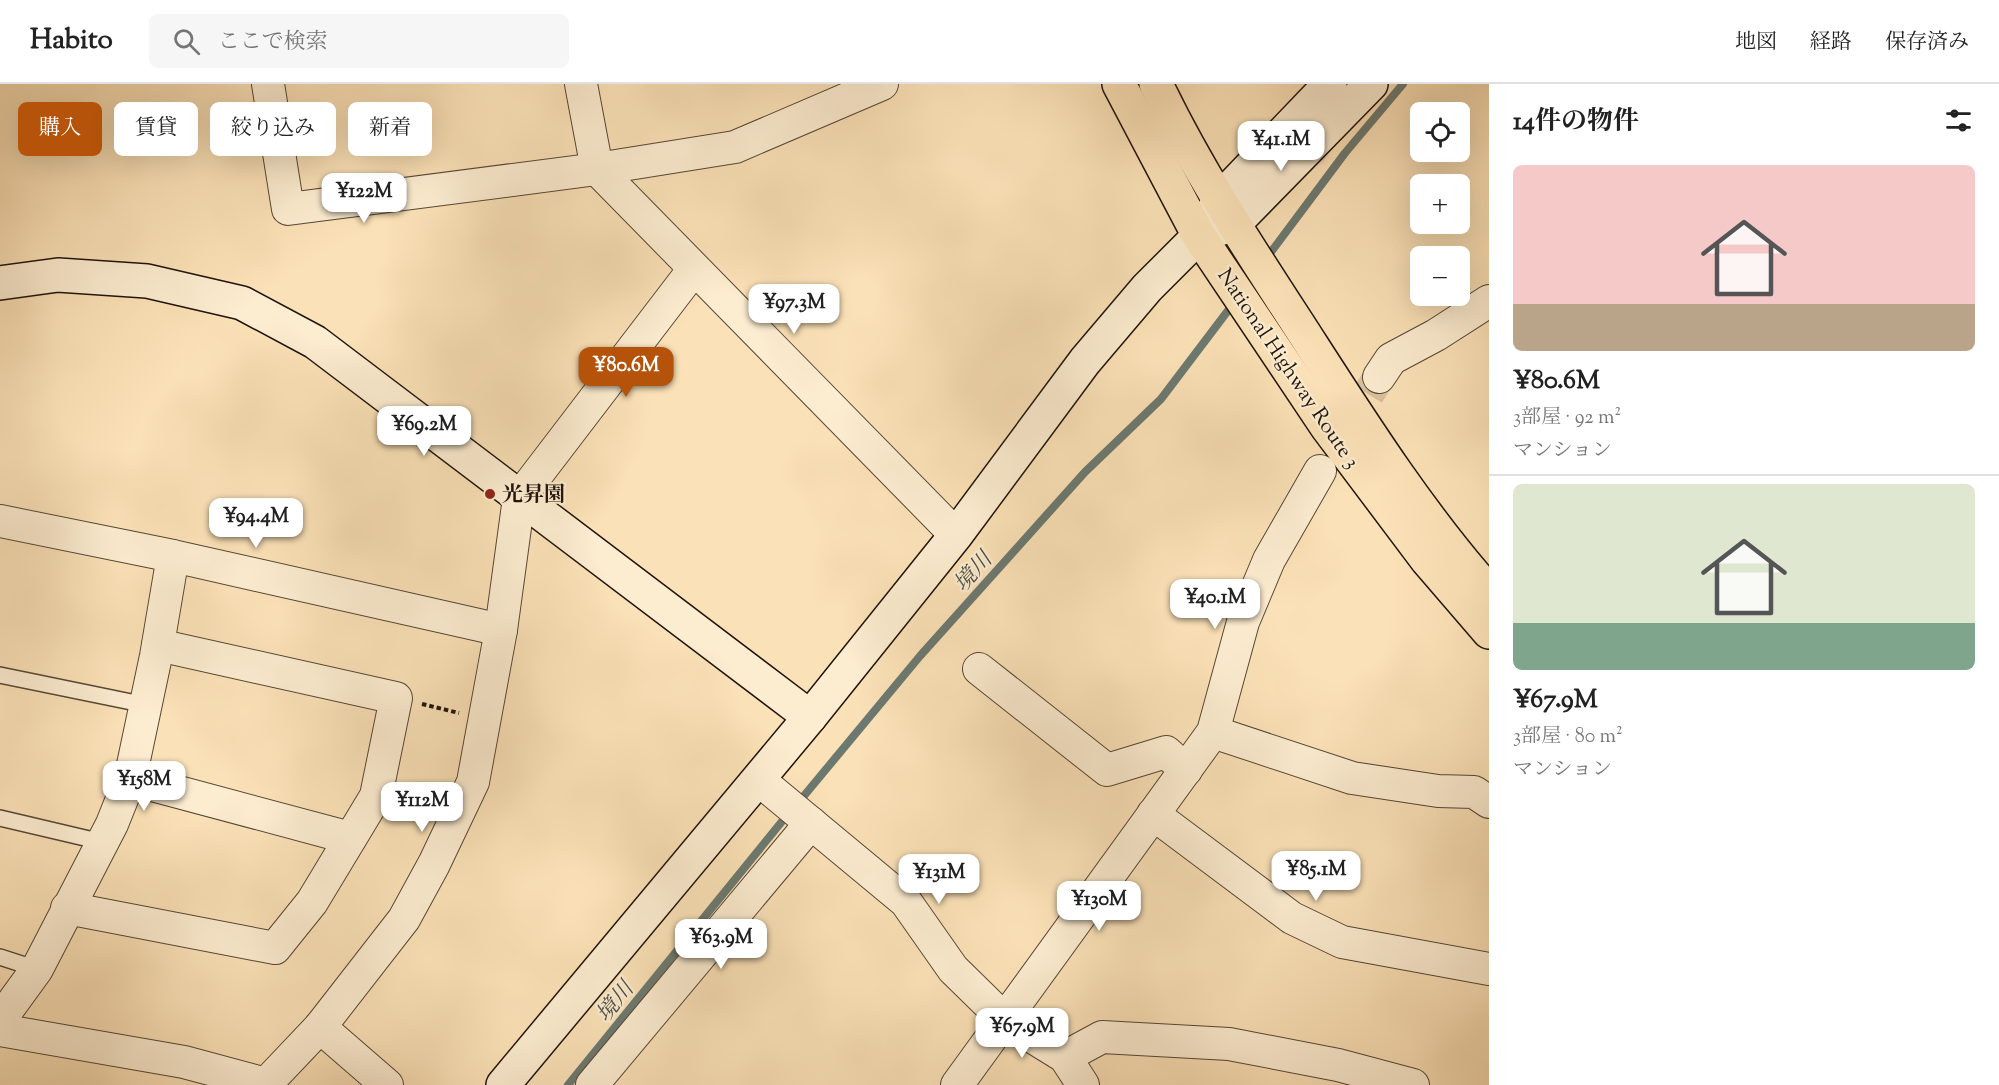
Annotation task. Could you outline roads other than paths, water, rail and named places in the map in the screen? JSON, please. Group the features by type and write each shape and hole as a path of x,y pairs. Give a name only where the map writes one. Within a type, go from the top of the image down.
{"highway":[{"name":"National Highway Route 3","path":"1119,84 1199,236 1377,496 1427,560 1489,632"},
{"name":"National Highway Route 3","path":"1156,84 1172,118 1227,212 1341,390 1426,515 1489,592"}],"street":[{"path":"268,84 288,209 597,170 735,147 882,84"},
{"path":"582,84 597,170 956,535"},
{"path":"1227,212 1330,84"},
{"path":"507,1083 810,717 956,535 1085,361 1147,288 1199,236 1371,84"},
{"path":"0,1030 183,1062 266,1084 320,1027 404,919 434,864 473,782 501,630 519,498 694,269"},
{"path":"0,283 58,275 147,281 242,303 315,342 810,717"},
{"path":"1379,377 1391,359 1436,335 1489,301"},
{"path":"957,1085 1213,732 1247,612 1269,560 1320,471"},
{"path":"0,521 173,556 501,630"},
{"path":"0,1020 37,969 102,842 130,779 158,645 173,556"},
{"path":"67,908 275,948 312,902 376,796 396,698 158,645"},
{"path":"979,669 1107,770 1166,752 1186,770"},
{"path":"1213,732 1352,778 1438,791 1474,792 1489,802"},
{"path":"130,779 350,838"},
{"path":"759,780 906,902 953,969 1005,1020 1065,1057 1083,1085"},
{"path":"1154,814 1292,918 1342,942 1489,969"},
{"path":"592,1085 811,824"},
{"path":"320,1027 387,1085"},
{"path":"1065,1057 1102,1037 1229,1044 1338,1065 1413,1085"},
{"path":"163,1085 183,1062"}],"lane":[{"path":"0,675 146,705"},
{"path":"0,818 102,842"},
{"path":"0,957 37,969"}],"waterway":[{"name":"境川","path":"1265,260 1345,153 1403,84"},
{"name":"境川","path":"798,803 920,656 1085,472 1161,399 1233,304"},
{"name":"境川","path":"568,1085 788,814"}],"tunnel":[{"path":"1343,435 1379,377"}],"place":[{"name":"光昇園","path":"490,494"}]}
